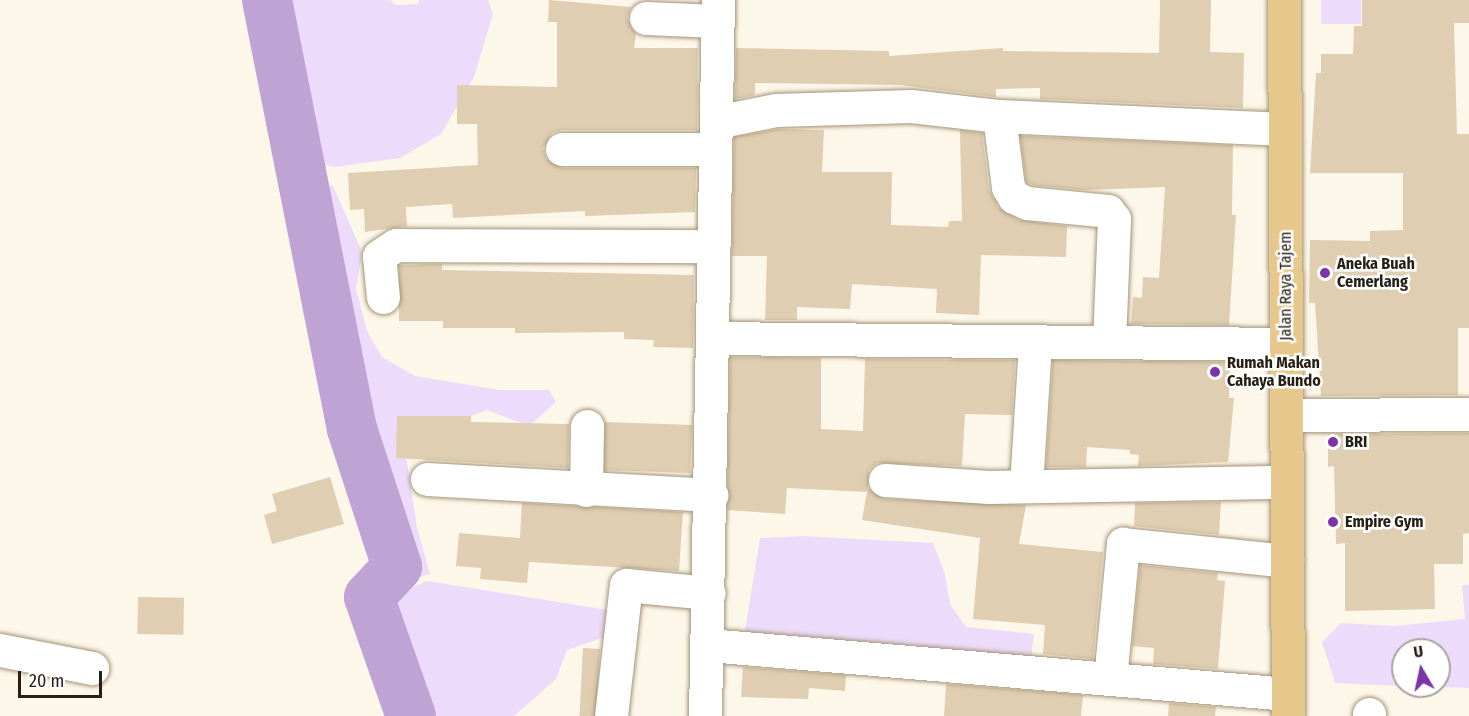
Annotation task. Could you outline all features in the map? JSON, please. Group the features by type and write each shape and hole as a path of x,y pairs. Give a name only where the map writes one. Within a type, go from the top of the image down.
{"main road":[{"name":"Jalan Raya Tajem","path":"1284,0 1288,705"}],"street":[{"path":"646,18 718,10 713,246 712,495 705,716"},
{"path":"562,149 715,135 776,110 844,107 911,106 999,116 1285,129"},
{"path":"999,116 1010,192 1018,201 1111,214 1115,229 1109,342"},
{"path":"383,297 379,256 396,245 713,246"},
{"path":"712,338 1286,344"},
{"path":"1026,486 1035,342"},
{"path":"1286,415 1469,414"},
{"path":"586,490 587,426"},
{"path":"427,479 586,490 712,495"},
{"path":"885,480 1026,486 1287,482"},
{"path":"1110,679 1123,544 1287,561"},
{"path":"611,716 626,585 709,593"},
{"path":"708,645 1110,679 1288,705"},
{"path":"0,650 92,668"}],"shaded area":[{"path":"279,0 390,0 396,5 418,4 419,0 488,0 493,14 474,77 441,134 400,158 335,167 314,162 300,119"},
{"path":"1321,0 1361,0 1361,24 1321,24"},
{"path":"315,182 333,186 362,252 356,289 367,331 382,357 415,376 499,390 549,390 556,402 529,426 487,410 404,442 417,528 430,574 409,580 366,433"},
{"path":"802,536 933,543 945,574 950,604 966,627 1034,634 1030,668 744,636 760,538"},
{"path":"427,581 608,610 605,637 567,650 556,679 514,716 428,716 407,668 387,598"},
{"path":"1462,585 1469,585 1469,688 1451,687 1451,638 1391,638 1391,685 1335,683 1322,642 1341,623 1395,626 1465,619"}],"building":[{"path":"549,0 631,7 627,18 636,34 634,48 698,48 697,130 562,130 552,133 543,148 546,159 562,168 696,168 695,212 585,216 585,211 453,218 452,204 406,207 407,226 365,232 364,209 350,210 348,173 478,165 477,124 457,124 457,85 557,87 557,22 548,22"},
{"path":"1160,0 1211,0 1210,52 1244,53 1243,108 1040,99 1040,88 996,89 996,97 900,85 755,83 755,95 735,99 736,48 889,51 889,56 1003,48 1003,51 1159,53"},
{"path":"1362,0 1469,0 1469,23 1454,23 1457,134 1469,134 1469,328 1458,328 1458,395 1321,396 1315,303 1309,303 1310,240 1370,241 1370,231 1403,230 1403,173 1310,173 1316,73 1321,73 1321,54 1353,54 1354,26 1362,26"},
{"path":"778,129 824,130 822,172 892,172 891,225 948,227 949,221 962,221 960,130 982,133 989,189 998,207 1019,220 1067,226 1066,257 981,255 979,315 936,313 937,289 852,284 850,309 797,307 797,320 765,320 767,256 732,256 734,137"},
{"path":"1020,136 1233,145 1232,215 1236,215 1229,325 1131,324 1133,297 1142,298 1143,277 1159,278 1165,187 1085,190 1032,185 1026,181"},
{"path":"442,264 442,270 694,275 693,348 653,347 654,340 624,339 624,332 515,333 515,328 443,328 443,321 399,321 399,265"},
{"path":"730,357 821,358 821,429 863,431 865,359 1015,360 1012,415 965,414 962,466 877,463 869,470 868,488 884,499 1026,505 1019,544 1103,552 1093,659 1043,654 1045,625 973,619 980,538 862,520 867,492 787,488 785,514 727,510"},
{"path":"1053,360 1230,362 1229,398 1234,398 1228,462 1138,466 1139,455 1130,454 1130,450 1087,447 1086,467 1046,467"},
{"path":"397,416 471,416 471,422 569,424 568,468 396,458"},
{"path":"605,422 692,425 690,473 603,470"},
{"path":"1469,433 1469,533 1463,534 1463,564 1434,564 1435,609 1345,611 1345,543 1336,544 1334,466 1328,467 1328,434"},
{"path":"330,477 344,524 272,544 264,515 277,511 272,494"},
{"path":"1221,502 1219,535 1134,526 1135,503"},
{"path":"522,503 683,512 679,571 529,562 527,583 480,579 481,568 456,566 459,533 520,538"},
{"path":"1140,565 1218,573 1217,580 1225,581 1218,669 1153,664 1154,648 1132,646"},
{"path":"138,597 184,598 183,635 137,634"},
{"path":"583,648 600,649 596,716 579,716"},
{"path":"743,667 846,675 845,691 809,688 808,699 741,697"},
{"path":"946,684 1083,695 1081,716 944,716"},
{"path":"1169,703 1216,707 1215,716 1168,716"}],"waterway":[{"path":"267,0 352,429 397,567 369,597 411,716"}],"place":[{"name":"Aneka Buah Cemerlang","path":"1325,273"},
{"name":"Rumah Makan Cahaya Bundo","path":"1215,372"},
{"name":"BRI","path":"1333,442"},
{"name":"Empire Gym","path":"1333,522"}]}
